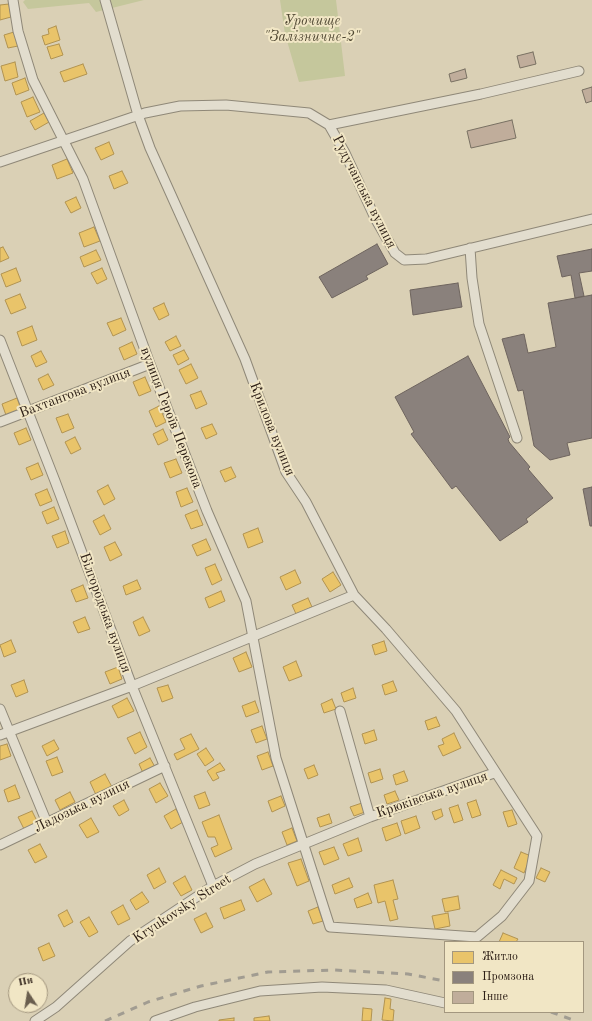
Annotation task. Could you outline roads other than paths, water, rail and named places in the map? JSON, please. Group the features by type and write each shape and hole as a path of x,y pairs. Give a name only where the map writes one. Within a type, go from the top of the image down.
{"street":[{"name":"вулиця Героїв Перекопа","path":"14,0 18,31 33,80 83,179 150,364 207,511 246,601 276,758 330,927 477,938 502,916 529,881 537,836 494,773"},
{"name":"Крилова вулиця","path":"105,0 138,116 150,148 244,359 286,472 306,502 354,595 386,629 456,711 494,773"},
{"path":"329,125 481,94 580,71"},
{"name":"Рудучанська вулиця","path":"0,162 138,116 180,106 226,106 309,113 329,125 345,153 375,218 395,253 404,260 426,259 592,219"},
{"path":"470,248 472,278 479,324 517,438"},
{"name":"Білгородська вулиця","path":"0,340 58,488 132,686 213,886"},
{"name":"Вахтангова вулиця","path":"0,422 150,364"},
{"path":"4,733 132,686 354,595"},
{"path":"0,709 4,733 47,823"},
{"path":"340,711 370,817"},
{"name":"Ладозька вулиця","path":"0,844 165,766"},
{"name":"Крюківська вулиця","path":"370,817 494,773"},
{"name":"Kryukovsky Street","path":"35,1021 56,1007 130,941 213,886 255,864 370,817"},
{"path":"155,1021 195,1007 260,992 322,987 386,990 444,1003"}],"railway":[{"path":"105,1021 148,1002 201,986 268,972 335,970 408,974 444,981"},
{"path":"554,1013 576,1021"}],"park label":[{"name":"Урочище \"Залізничне-2\"","path":"312,30"}]}
